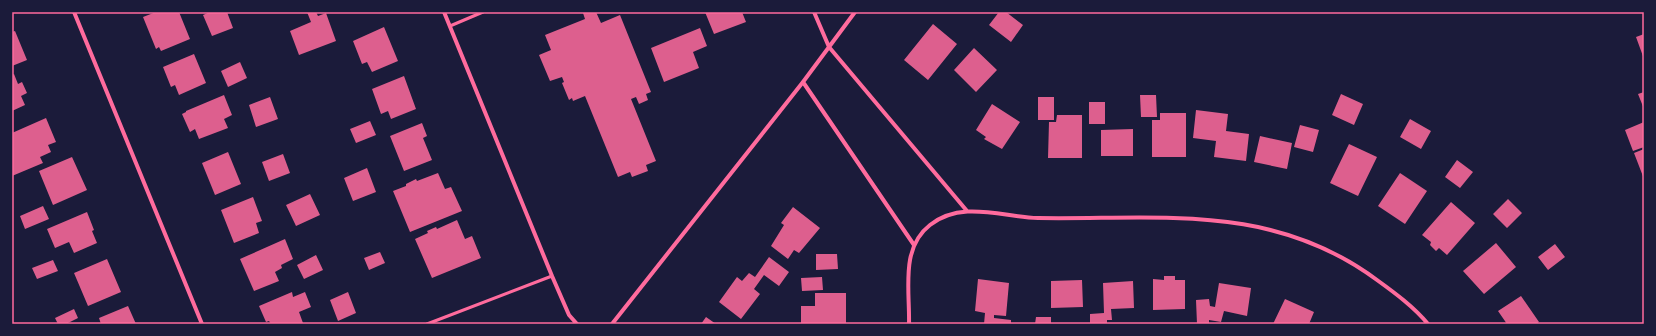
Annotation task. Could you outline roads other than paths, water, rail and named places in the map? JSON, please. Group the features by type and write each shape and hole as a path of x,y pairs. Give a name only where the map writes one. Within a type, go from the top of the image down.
{"street":[{"path":"74,12 202,324"},
{"path":"444,12 552,276 569,315 577,324"},
{"path":"814,12 829,47 968,211"},
{"path":"612,324 803,82 855,12"},
{"path":"803,82 914,245"},
{"path":"909,324 909,262 914,245 924,230 935,221 954,212 968,211 1036,218 1204,219 1237,222 1264,228 1307,240 1338,254 1393,292 1428,324"}],"lane":[{"path":"450,26 484,12"},
{"path":"427,324 552,276"}]}
